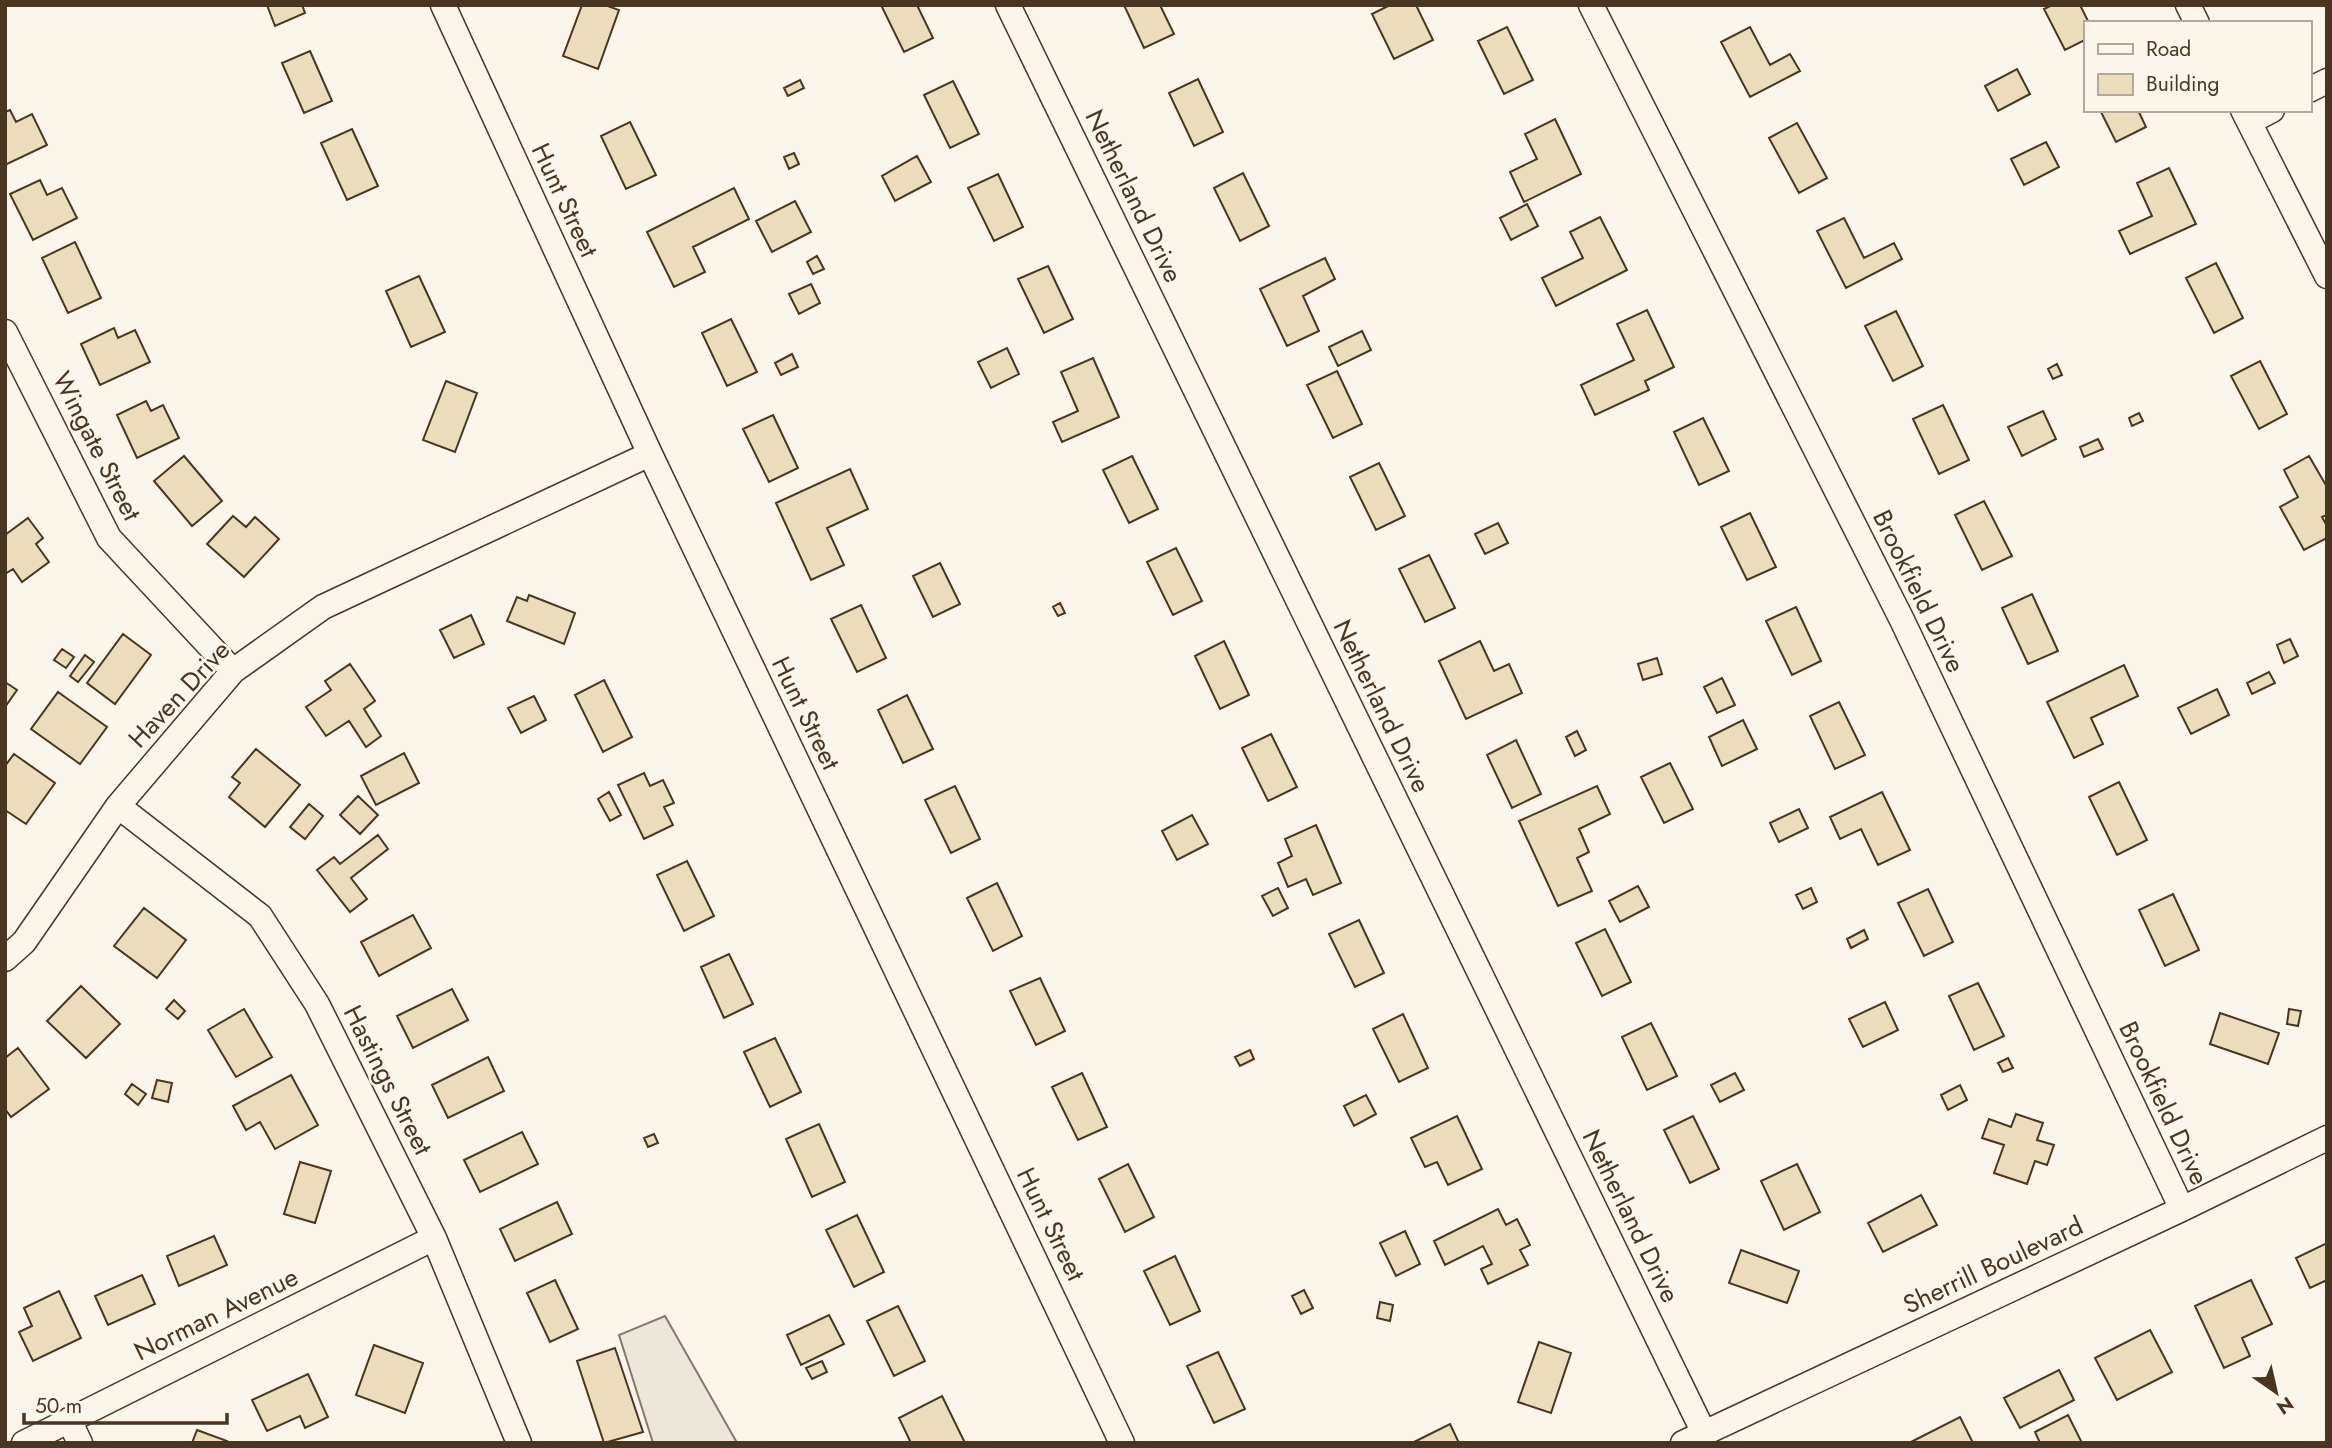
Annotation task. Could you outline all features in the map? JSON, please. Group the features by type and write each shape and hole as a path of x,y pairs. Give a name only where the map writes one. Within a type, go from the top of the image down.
{"street":[{"name":"Hunt Street","path":"443,5 650,454 1122,1443"},
{"name":"Netherland Drive","path":"1008,5 1694,1438"},
{"name":"Brookfield Drive","path":"1591,5 1902,620 2182,1209"},
{"path":"2188,5 2196,21"},
{"path":"2311,89 2327,81"},
{"path":"2263,112 2246,116 2327,276"},
{"name":"Wingate Street","path":"5,332 108,538 233,671"},
{"name":"Haven Drive","path":"5,959 24,942 118,806 233,671 323,607 650,454"},
{"name":"Hastings Street","path":"118,806 260,916 317,1004 435,1238 519,1443"},
{"name":"Sherrill Boulevard","path":"1694,1438 2327,1138"},
{"name":"Norman Avenue","path":"24,1443 435,1238"},
{"path":"69,1420 80,1443"}],"shaded area":[{"path":"665,1316 737,1443 653,1443 619,1335"}],"building":[{"path":"267,5 302,5 305,13 275,26"},
{"path":"582,5 605,5 619,10 598,69 563,56"},
{"path":"881,5 917,5 933,38 904,52"},
{"path":"1124,5 1160,5 1174,34 1144,48"},
{"path":"1390,5 1416,5 1433,40 1394,59 1372,14"},
{"path":"2052,5 2080,5 2088,21 2084,21 2084,40 2065,50 2044,9"},
{"path":"1507,27 1533,80 1504,94 1478,41"},
{"path":"1750,27 1770,65 1790,54 1800,71 1750,97 1721,42"},
{"path":"310,51 332,101 304,113 282,63"},
{"path":"2017,69 2030,94 1998,111 1985,86"},
{"path":"1198,79 1223,132 1194,146 1169,93"},
{"path":"800,80 804,88 788,96 784,88"},
{"path":"953,81 979,134 950,148 924,95"},
{"path":"10,110 16,122 32,114 47,145 5,165 5,112"},
{"path":"2101,112 2139,112 2146,127 2116,142"},
{"path":"1555,119 1581,174 1524,202 1510,172 1537,159 1525,134"},
{"path":"630,122 656,175 626,189 601,136"},
{"path":"1797,123 1827,178 1799,193 1769,138"},
{"path":"352,129 378,186 347,200 321,143"},
{"path":"2046,142 2059,167 2024,185 2011,159"},
{"path":"794,153 799,164 789,169 784,157"},
{"path":"917,156 931,182 895,201 882,176"},
{"path":"2169,168 2196,224 2130,254 2119,231 2152,216 2137,183"},
{"path":"1243,173 1269,226 1240,241 1214,188"},
{"path":"998,174 1023,227 994,241 968,188"},
{"path":"40,180 47,195 62,188 77,218 33,240 10,194"},
{"path":"734,188 749,219 693,247 705,272 674,287 647,232"},
{"path":"795,201 811,232 772,252 756,221"},
{"path":"1527,204 1538,226 1511,240 1500,218"},
{"path":"1600,217 1627,270 1556,306 1542,278 1583,258 1570,232"},
{"path":"1844,218 1864,258 1894,243 1902,259 1846,288 1817,231"},
{"path":"75,242 101,298 68,313 42,258"},
{"path":"817,256 824,269 813,274 807,262"},
{"path":"1325,258 1335,279 1303,296 1319,331 1287,346 1260,289"},
{"path":"2216,263 2243,318 2214,333 2186,278"},
{"path":"1048,266 1073,319 1044,333 1018,279"},
{"path":"419,276 445,332 411,347 386,291"},
{"path":"811,284 820,303 799,314 789,294"},
{"path":"1647,310 1674,367 1645,381 1649,390 1595,415 1581,385 1634,360 1617,324"},
{"path":"1896,311 1923,366 1893,381 1865,326"},
{"path":"731,319 757,372 727,386 702,333"},
{"path":"114,328 118,338 135,330 150,362 100,385 81,344"},
{"path":"1362,331 1371,350 1338,366 1329,347"},
{"path":"1007,348 1019,374 991,388 978,362"},
{"path":"792,354 798,367 781,375 775,363"},
{"path":"1093,358 1119,417 1062,442 1053,422 1078,411 1061,372"},
{"path":"2260,361 2287,414 2259,429 2231,376"},
{"path":"2057,364 2062,375 2053,379 2048,369"},
{"path":"1337,371 1362,424 1333,438 1307,385"},
{"path":"446,381 477,393 455,452 423,440"},
{"path":"146,401 151,411 163,405 179,438 137,458 117,415"},
{"path":"1943,405 1969,460 1939,474 1913,419"},
{"path":"2043,411 2056,439 2022,456 2008,427"},
{"path":"2139,413 2143,421 2132,426 2129,418"},
{"path":"773,415 798,468 769,482 743,429"},
{"path":"1703,418 1729,471 1699,485 1674,432"},
{"path":"2098,439 2103,449 2084,457 2080,447"},
{"path":"184,456 222,501 192,526 154,481"},
{"path":"1132,456 1158,509 1129,523 1103,470"},
{"path":"2309,456 2327,487 2327,515 2322,517 2327,526 2327,538 2304,550 2280,507 2298,497 2284,470"},
{"path":"1379,463 1405,516 1376,530 1350,477"},
{"path":"850,469 868,509 827,528 844,565 811,580 776,503"},
{"path":"1984,501 2012,556 1982,570 1955,515"},
{"path":"1750,513 1776,567 1747,580 1721,527"},
{"path":"233,516 246,527 255,517 279,539 244,577 207,544"},
{"path":"28,518 43,538 36,544 49,562 22,582 13,569 5,574 5,535"},
{"path":"1498,523 1508,543 1485,554 1475,534"},
{"path":"1176,548 1202,601 1173,615 1147,562"},
{"path":"1429,555 1455,608 1425,622 1399,569"},
{"path":"940,563 960,604 933,617 913,576"},
{"path":"2032,594 2058,651 2028,664 2002,608"},
{"path":"529,595 575,613 564,644 507,621 517,597 527,601"},
{"path":"1060,603 1065,613 1058,616 1053,607"},
{"path":"861,605 886,658 857,672 831,619"},
{"path":"1796,607 1821,661 1792,675 1766,621"},
{"path":"471,615 484,644 454,658 440,630"},
{"path":"123,634 151,655 115,704 87,683"},
{"path":"2290,639 2298,656 2284,663 2277,645"},
{"path":"1224,641 1249,695 1220,709 1195,656"},
{"path":"1480,641 1494,671 1509,664 1522,693 1466,719 1439,661"},
{"path":"62,649 74,657 66,668 54,660"},
{"path":"85,655 94,662 78,682 70,676"},
{"path":"1657,658 1662,674 1643,680 1638,664"},
{"path":"350,664 375,701 364,709 381,736 366,747 349,721 326,736 306,707 331,690 325,681"},
{"path":"2124,665 2138,696 2091,718 2103,744 2074,758 2047,702"},
{"path":"2269,672 2275,683 2252,694 2247,683"},
{"path":"1722,678 1735,705 1717,713 1704,687"},
{"path":"604,680 632,737 603,752 575,695"},
{"path":"5,682 17,690 5,707"},
{"path":"2217,689 2229,715 2191,734 2178,708"},
{"path":"58,692 107,727 80,764 31,729"},
{"path":"907,695 933,749 903,763 878,710"},
{"path":"534,696 546,720 521,733 508,708"},
{"path":"1839,702 1865,755 1835,769 1810,716"},
{"path":"1743,720 1757,749 1722,766 1709,737"},
{"path":"1577,731 1586,750 1575,756 1566,737"},
{"path":"1271,734 1297,787 1268,801 1242,748"},
{"path":"1516,740 1541,794 1512,808 1487,755"},
{"path":"256,749 300,785 265,827 229,797 240,783 232,777"},
{"path":"404,753 419,783 376,805 361,776"},
{"path":"14,754 55,783 26,824 5,810 5,766"},
{"path":"1670,763 1693,809 1664,823 1641,777"},
{"path":"644,773 650,786 663,780 674,803 664,807 673,825 644,839 618,785"},
{"path":"2119,782 2147,840 2117,855 2089,797"},
{"path":"955,786 980,839 951,853 925,800"},
{"path":"1597,786 1610,814 1579,829 1589,852 1577,858 1592,891 1558,906 1519,821"},
{"path":"609,792 621,815 610,821 598,799"},
{"path":"1882,792 1910,850 1878,865 1861,829 1840,839 1830,817"},
{"path":"358,796 378,815 360,834 340,815"},
{"path":"309,804 323,816 305,839 290,827"},
{"path":"1799,809 1808,828 1779,842 1770,823"},
{"path":"1192,815 1208,844 1177,860 1162,831"},
{"path":"1316,825 1341,883 1313,895 1306,879 1288,887 1278,863 1292,856 1285,839"},
{"path":"378,835 388,849 351,878 367,899 350,912 317,870 334,857 340,864"},
{"path":"687,861 714,916 684,931 657,875"},
{"path":"997,883 1022,936 993,951 967,898"},
{"path":"1638,886 1649,907 1620,922 1609,901"},
{"path":"1278,888 1288,908 1273,916 1262,896"},
{"path":"1811,888 1817,902 1803,909 1796,895"},
{"path":"1928,889 1953,942 1924,956 1898,903"},
{"path":"2173,894 2199,950 2165,966 2139,910"},
{"path":"144,908 186,940 157,978 114,946"},
{"path":"413,915 431,948 379,976 361,942"},
{"path":"1359,920 1384,973 1355,987 1329,934"},
{"path":"1605,929 1631,982 1602,996 1576,943"},
{"path":"1864,930 1868,939 1851,948 1847,939"},
{"path":"729,954 753,1004 724,1018 701,967"},
{"path":"1040,978 1065,1031 1036,1045 1010,991"},
{"path":"1978,983 2004,1036 1974,1050 1949,996"},
{"path":"81,986 120,1024 86,1058 47,1021"},
{"path":"452,989 468,1020 413,1048 397,1016"},
{"path":"174,1000 185,1011 178,1019 166,1009"},
{"path":"1885,1002 1898,1030 1863,1047 1849,1019"},
{"path":"244,1009 272,1057 236,1077 208,1030"},
{"path":"2289,1009 2301,1011 2298,1026 2287,1024"},
{"path":"2220,1013 2279,1033 2268,1064 2210,1044"},
{"path":"1403,1014 1428,1068 1399,1082 1373,1029"},
{"path":"1651,1023 1677,1076 1647,1090 1622,1037"},
{"path":"775,1038 801,1092 770,1107 744,1052"},
{"path":"18,1048 49,1089 11,1117 5,1109 5,1058"},
{"path":"1250,1050 1254,1059 1240,1066 1235,1057"},
{"path":"488,1057 504,1091 448,1118 432,1085"},
{"path":"2008,1058 2013,1068 2003,1072 1998,1063"},
{"path":"1082,1073 1107,1127 1078,1140 1052,1087"},
{"path":"1735,1073 1744,1090 1720,1102 1711,1085"},
{"path":"291,1075 318,1125 275,1149 260,1122 246,1130 233,1106"},
{"path":"157,1080 172,1083 168,1102 152,1098"},
{"path":"132,1084 146,1094 138,1105 125,1094"},
{"path":"1960,1085 1967,1100 1948,1110 1941,1095"},
{"path":"1366,1095 1376,1114 1354,1126 1344,1106"},
{"path":"2016,1114 2043,1123 2037,1140 2054,1145 2047,1165 2035,1161 2027,1184 1994,1173 2004,1145 1982,1138 1989,1119 2011,1127"},
{"path":"1457,1116 1482,1169 1448,1185 1437,1162 1425,1167 1411,1138"},
{"path":"1693,1116 1719,1169 1690,1183 1664,1130"},
{"path":"819,1124 845,1182 812,1197 786,1139"},
{"path":"522,1132 538,1164 480,1192 464,1160"},
{"path":"654,1134 658,1143 648,1147 644,1138"},
{"path":"300,1162 331,1171 315,1223 284,1214"},
{"path":"1128,1164 1154,1217 1125,1232 1099,1179"},
{"path":"1797,1164 1820,1212 1784,1230 1761,1181"},
{"path":"1921,1195 1937,1225 1883,1252 1868,1223"},
{"path":"557,1202 572,1234 515,1261 500,1229"},
{"path":"1498,1209 1506,1225 1517,1219 1530,1245 1520,1250 1528,1265 1488,1284 1481,1269 1492,1264 1483,1246 1445,1265 1434,1241"},
{"path":"857,1215 884,1272 854,1287 826,1230"},
{"path":"1405,1231 1420,1264 1396,1276 1380,1243"},
{"path":"214,1236 227,1265 179,1286 167,1256"},
{"path":"2327,1243 2327,1280 2310,1288 2296,1258"},
{"path":"1741,1250 1799,1271 1787,1303 1729,1283"},
{"path":"1175,1256 1200,1311 1170,1325 1144,1271"},
{"path":"142,1275 155,1304 108,1325 95,1296"},
{"path":"555,1280 578,1329 550,1342 527,1293"},
{"path":"2251,1280 2272,1324 2242,1338 2250,1356 2224,1368 2195,1306"},
{"path":"1304,1290 1313,1308 1301,1314 1292,1296"},
{"path":"59,1291 81,1338 33,1361 19,1332 32,1326 24,1308"},
{"path":"1380,1302 1393,1305 1390,1321 1377,1318"},
{"path":"898,1306 925,1361 894,1376 867,1321"},
{"path":"829,1315 844,1344 801,1365 787,1335"},
{"path":"2150,1330 2172,1372 2117,1400 2095,1358"},
{"path":"1539,1342 1571,1353 1551,1413 1518,1402"},
{"path":"374,1345 423,1363 405,1413 356,1395"},
{"path":"615,1348 643,1432 604,1443 577,1361"},
{"path":"1218,1352 1245,1409 1214,1423 1187,1366"},
{"path":"822,1361 827,1372 812,1379 806,1368"},
{"path":"2059,1370 2074,1400 2020,1428 2004,1398"},
{"path":"308,1374 328,1417 305,1428 300,1416 267,1431 252,1400"},
{"path":"942,1396 965,1443 911,1443 899,1418"},
{"path":"2068,1415 2082,1443 2040,1443 2035,1432"},
{"path":"1960,1417 1973,1443 1909,1443"},
{"path":"1450,1424 1459,1443 1412,1443"},
{"path":"197,1430 227,1441 192,1443"}]}
